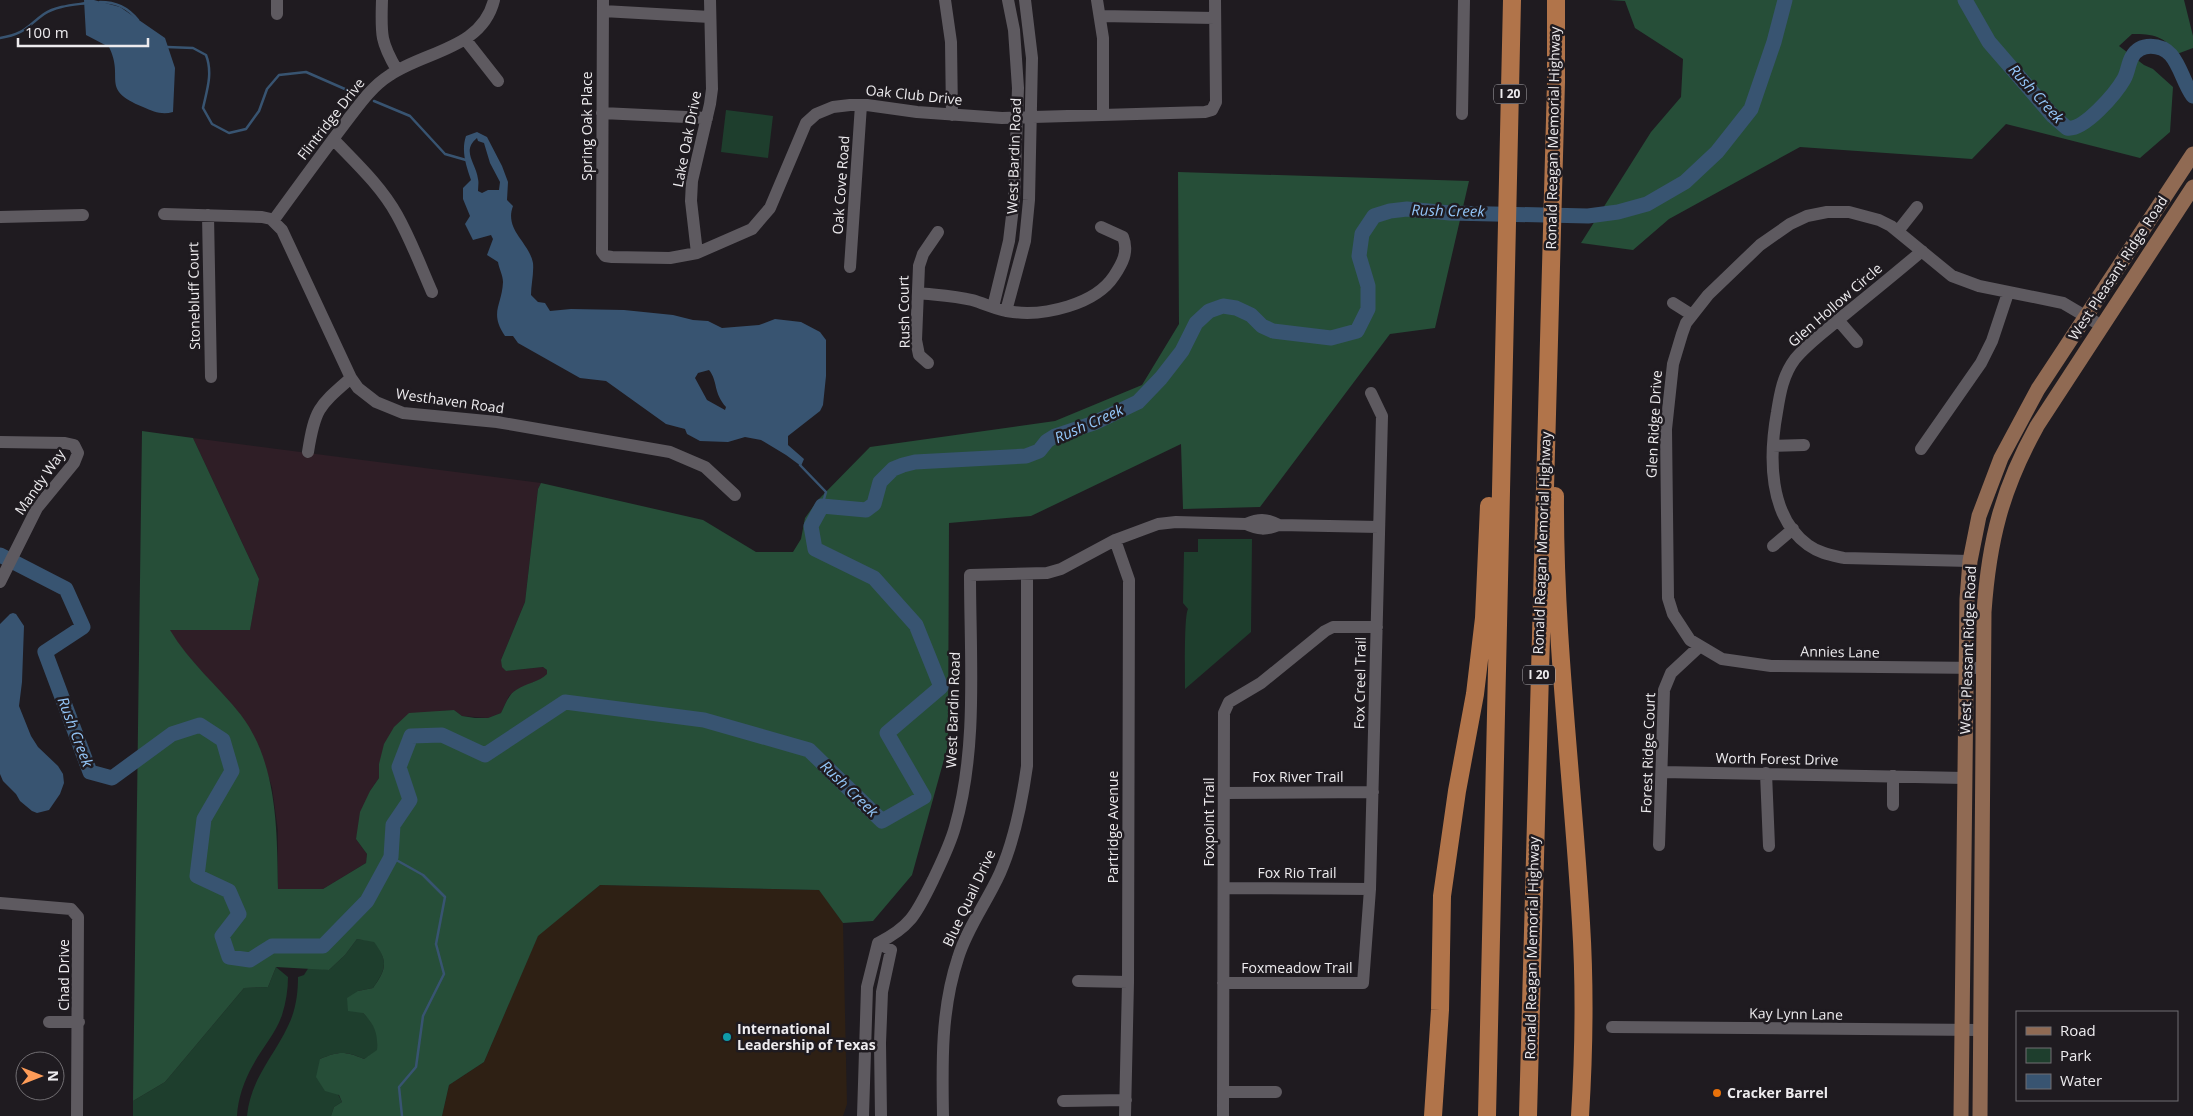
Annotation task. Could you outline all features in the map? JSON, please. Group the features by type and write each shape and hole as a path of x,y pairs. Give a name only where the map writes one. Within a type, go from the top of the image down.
{"highway":[{"name":"Ronald Reagan Memorial Highway","path":"1528,1115 1556,82 1556,0"},
{"path":"1556,82 1564,0"},
{"name":"I 20","path":"1487,1116 1512,1"},
{"path":"1550,296 1556,429 1555,548 1558,633 1583,960 1581,1116"},
{"path":"1433,1116 1433,1087 1440,1010 1442,896 1457,791 1475,694 1484,618 1491,455 1504,336"},
{"path":"1433,1087 1445,1116"}],"main road":[{"name":"West Pleasant Ridge Road","path":"1961,1116 1966,669 1970,561 1979,516 2001,458 2038,389 2193,154"},
{"name":"West Pleasant Ridge Road","path":"1980,1116 1979,1030 1984,612 1987,567 1994,533 2006,490 2017,462 2037,426 2193,187"},
{"path":"1426,1116 1433,1087"}],"street":[{"path":"277,0 277,14"},
{"path":"382,0 381,31 385,49 397,70"},
{"name":"Flintridge Drive","path":"273,221 374,86 397,70 441,53 465,39 488,18 494,0"},
{"name":"Lake Oak Drive","path":"697,254 691,201 692,181 712,89 710,0"},
{"path":"945,0 951,42 952,115"},
{"name":"West Bardin Road","path":"993,307 1010,241 1014,199 1018,88 1014,30 1008,0"},
{"name":"West Bardin Road","path":"1006,311 1025,240 1029,200 1032,58 1025,0"},
{"path":"1097,0 1103,38 1103,115"},
{"path":"1100,16 1215,18 1215,0"},
{"path":"1462,114 1464,0"},
{"path":"603,6 710,17"},
{"name":"Spring Oak Place","path":"602,252 603,6"},
{"name":"Oak Club Drive","path":"602,252 605,256 622,257 670,258 697,254 752,229 770,208 806,123 816,114 833,108 861,105 952,115 1016,117 1210,111 1215,107 1216,102 1215,18"},
{"path":"465,39 498,81"},
{"name":"Oak Cove Road","path":"850,266 861,105"},
{"path":"602,113 707,118"},
{"path":"333,140 362,169 390,203 398,216 432,292"},
{"path":"1898,231 1917,207"},
{"name":"Glen Ridge Drive","path":"1700,646 1690,640 1681,629 1673,614 1668,598 1666,429 1673,364 1682,334 1692,315 1708,295 1760,245 1790,224 1808,216 1827,212 1849,212 1879,220 1898,231 1952,276 1978,286 2053,300 2074,308 2102,326"},
{"path":"164,214 262,218 273,221"},
{"path":"0,217 83,215"},
{"name":"Stonebluff Court","path":"208,215 211,377"},
{"name":"Westhaven Road","path":"273,221 282,230 351,378 358,388 376,402 403,413 497,422 670,452 705,467 736,496"},
{"path":"919,293 956,297 1006,311 1033,313 1078,303 1112,280 1122,264 1125,244 1123,237 1101,227"},
{"name":"Rush Court","path":"928,364 919,355 916,340 919,266 923,254 938,232"},
{"name":"Glen Hollow Circle","path":"1922,251 1806,347 1786,372 1771,458 1777,498 1793,529 1809,546 1824,554 1844,558 1970,561"},
{"path":"1921,449 1981,363 1992,340 2008,293"},
{"path":"1673,303 1692,315"},
{"path":"1838,320 1857,342"},
{"path":"308,452 312,426 317,411 326,400 351,378"},
{"name":"Fox Creel Trail","path":"1365,976 1370,889 1382,416 1371,393"},
{"name":"Mandy Way","path":"0,442 65,443 74,445 78,453 74,463 36,508 0,582"},
{"path":"1772,446 1804,445"},
{"path":"1027,574 1061,569 1115,540 1164,523 1246,524 1256,529 1269,529 1279,524 1379,527"},
{"path":"1773,546 1793,529"},
{"name":"Partridge Avenue","path":"1115,540 1129,580 1128,982 1125,1116"},
{"name":"West Bardin Road","path":"878,943 897,934 915,916 937,872 955,828 968,762 970,575 1027,574"},
{"name":"Blue Quail Drive","path":"943,1116 943,1026 950,985 958,956 969,930 1001,872 1012,840 1027,766 1027,574"},
{"name":"Foxpoint Trail","path":"1223,1116 1224,712 1229,702 1261,683 1325,631 1333,627 1377,627"},
{"name":"Annies Lane","path":"1700,646 1722,659 1771,666 1983,668"},
{"name":"Forest Ridge Court","path":"1659,845 1664,690 1671,673 1700,646"},
{"name":"Worth Forest Drive","path":"1662,772 1965,778"},
{"path":"1766,773 1769,846"},
{"path":"1893,776 1893,805"},
{"name":"Fox River Trail","path":"1224,793 1372,792"},
{"name":"Fox Rio Trail","path":"1224,888 1370,889"},
{"name":"Chad Drive","path":"0,903 71,909 75,912 79,923 77,1116"},
{"path":"863,1116 867,987 878,943 891,950 882,992 880,1043 881,1116"},
{"name":"Foxmeadow Trail","path":"1223,983 1363,984 1365,976"},
{"path":"1078,981 1128,982"},
{"path":"49,1022 79,1022"},
{"name":"Kay Lynn Lane","path":"1612,1027 1979,1030"},
{"path":"1223,1092 1276,1092"},
{"path":"1063,1101 1126,1100"}],"shaded area":[{"path":"193,438 541,483 538,489 525,602 501,660 506,671 543,667 547,670 548,674 516,690 509,696 501,713 488,718 462,716 454,710 439,711 379,764 379,778 370,791 356,839 367,854 366,863 323,889 278,889 278,831 272,787 257,745 242,717 180,647 169,630 250,629 259,579"},
{"path":"600,885 820,890 843,923 847,1104 843,1116 442,1116 449,1085 484,1062 538,935"}],"green space":[{"path":"1609,0 2184,0 2193,36 2193,48 2177,54 2168,43 2158,37 2139,34 2132,34 2119,46 2144,65 2153,69 2173,87 2170,132 2140,158 2006,124 1972,159 1800,147 1669,219 1633,250 1581,243 1651,132 1681,97 1683,59 1635,28 1625,1"},
{"path":"726,110 773,116 768,158 721,152"},
{"path":"1178,172 1469,181 1435,328 1390,334 1260,507 1183,509 1181,444 1031,516 949,523 948,745 912,875 873,921 843,923 819,890 600,885 538,936 484,1062 449,1085 442,1116 331,1116 334,1107 342,1102 339,1095 325,1091 316,1077 320,1059 332,1054 342,1053 352,1054 364,1059 377,1050 377,1039 373,1026 363,1013 348,1011 347,998 358,991 373,988 383,970 384,960 374,942 357,939 345,955 329,970 276,967 268,987 244,988 165,1082 133,1101 142,431 193,438 259,579 250,630 170,630 186,653 241,715 253,734 262,755 269,777 276,822 278,889 323,889 366,863 367,854 356,839 360,812 370,791 379,778 379,764 384,744 394,727 409,713 454,710 462,716 488,718 501,713 513,692 547,674 547,670 543,667 506,671 502,667 501,660 525,602 538,489 541,483 703,520 756,552 793,552 801,539 805,518 818,500 870,447 1055,421 1142,385 1179,324"},
{"path":"1198,539 1252,539 1251,632 1185,689 1185,633 1188,609 1183,603 1184,552 1198,552"},
{"path":"357,939 374,941 384,959 383,970 373,988 358,991 363,1013 372,1022 378,1036 377,1051 364,1059 352,1054 342,1053 332,1054 320,1059 342,1102 334,1107 331,1116 247,1116 249,1103 258,1079 291,1020 296,1002 298,977 304,975 309,967 329,970 345,955"},
{"path":"276,967 288,977 283,1010 276,1028 247,1077 240,1096 237,1116 133,1116 133,1101 165,1082 244,988 268,987"}],"water":[{"path":"84,0 94,0 120,7 165,38 175,68 173,112 154,112 121,95 117,89 115,67 109,47 86,35"},
{"path":"477,132 487,137 502,166 508,182 507,200 513,206 511,214 514,229 531,256 533,263 531,295 538,302 545,303 550,311 571,309 624,310 708,321 722,328 759,325 775,319 801,322 820,332 826,340 826,376 823,405 820,411 788,436 788,445 804,459 801,466 761,440 745,437 728,442 700,441 687,434 685,429 666,424 606,381 580,378 518,343 513,336 505,336 500,328 497,315 502,290 502,277 498,262 487,255 493,239 491,235 473,240 465,224 470,216 463,199 463,188 471,180 464,153 466,136","holes":["477,138 478,141 484,143 490,163 500,182 499,190 488,190 482,193 478,191 477,173 470,152 472,143","709,370 714,378 719,397 726,407 725,410 707,400 695,378 698,373"]},
{"path":"13,613 16,614 24,626 19,706 31,736 38,747 58,766 63,774 64,783 60,794 49,810 37,813 20,801 3,781 0,774 0,624"}],"waterway":[{"name":"Rush Creek","path":"0,555 66,589 83,627 45,652 90,772 112,778 172,734 200,725 223,740 232,771 204,819 197,876 229,891 239,914 222,936 229,957 250,960 272,946 323,946 367,901 391,857 393,825 410,800 399,767 411,736 442,735 485,755 565,702 704,720 809,750 882,821 924,797 887,733 941,687 916,625 874,578 815,549 811,526 822,506 866,510 874,504 880,482 893,469 903,465 915,462 1026,456 1039,451 1047,441 1055,436 1094,423 1138,402 1161,378 1182,351 1196,323 1209,311 1223,306 1236,308 1251,315 1262,326 1273,331 1331,338 1357,331 1368,309 1368,286 1359,256 1362,234 1374,216 1390,211 1407,209 1450,213 1588,216 1618,212 1647,204 1685,182 1717,152 1751,109 1774,42 1785,0"},
{"name":"Rush Creek","path":"1965,0 1989,42 2053,116 2067,128 2082,124 2099,110 2124,79 2136,52 2145,47 2156,47 2167,51 2171,55 2193,96"},
{"path":"100,2 121,6 138,20"},
{"path":"0,38 20,32 54,9 87,3"},
{"path":"167,47 193,48 206,55 209,75 203,108 212,124 229,133 246,129 259,111 267,89 279,75 306,72 354,93"},
{"path":"374,101 410,116 445,154 466,160"},
{"path":"800,465 826,492 822,506"},
{"path":"391,857 423,875 445,897 436,944 444,974 423,1016 416,1067 399,1087 402,1116"}],"place":[{"name":"International Leadership of Texas","path":"727,1037"},
{"name":"Cracker Barrel","path":"1717,1093"}]}
